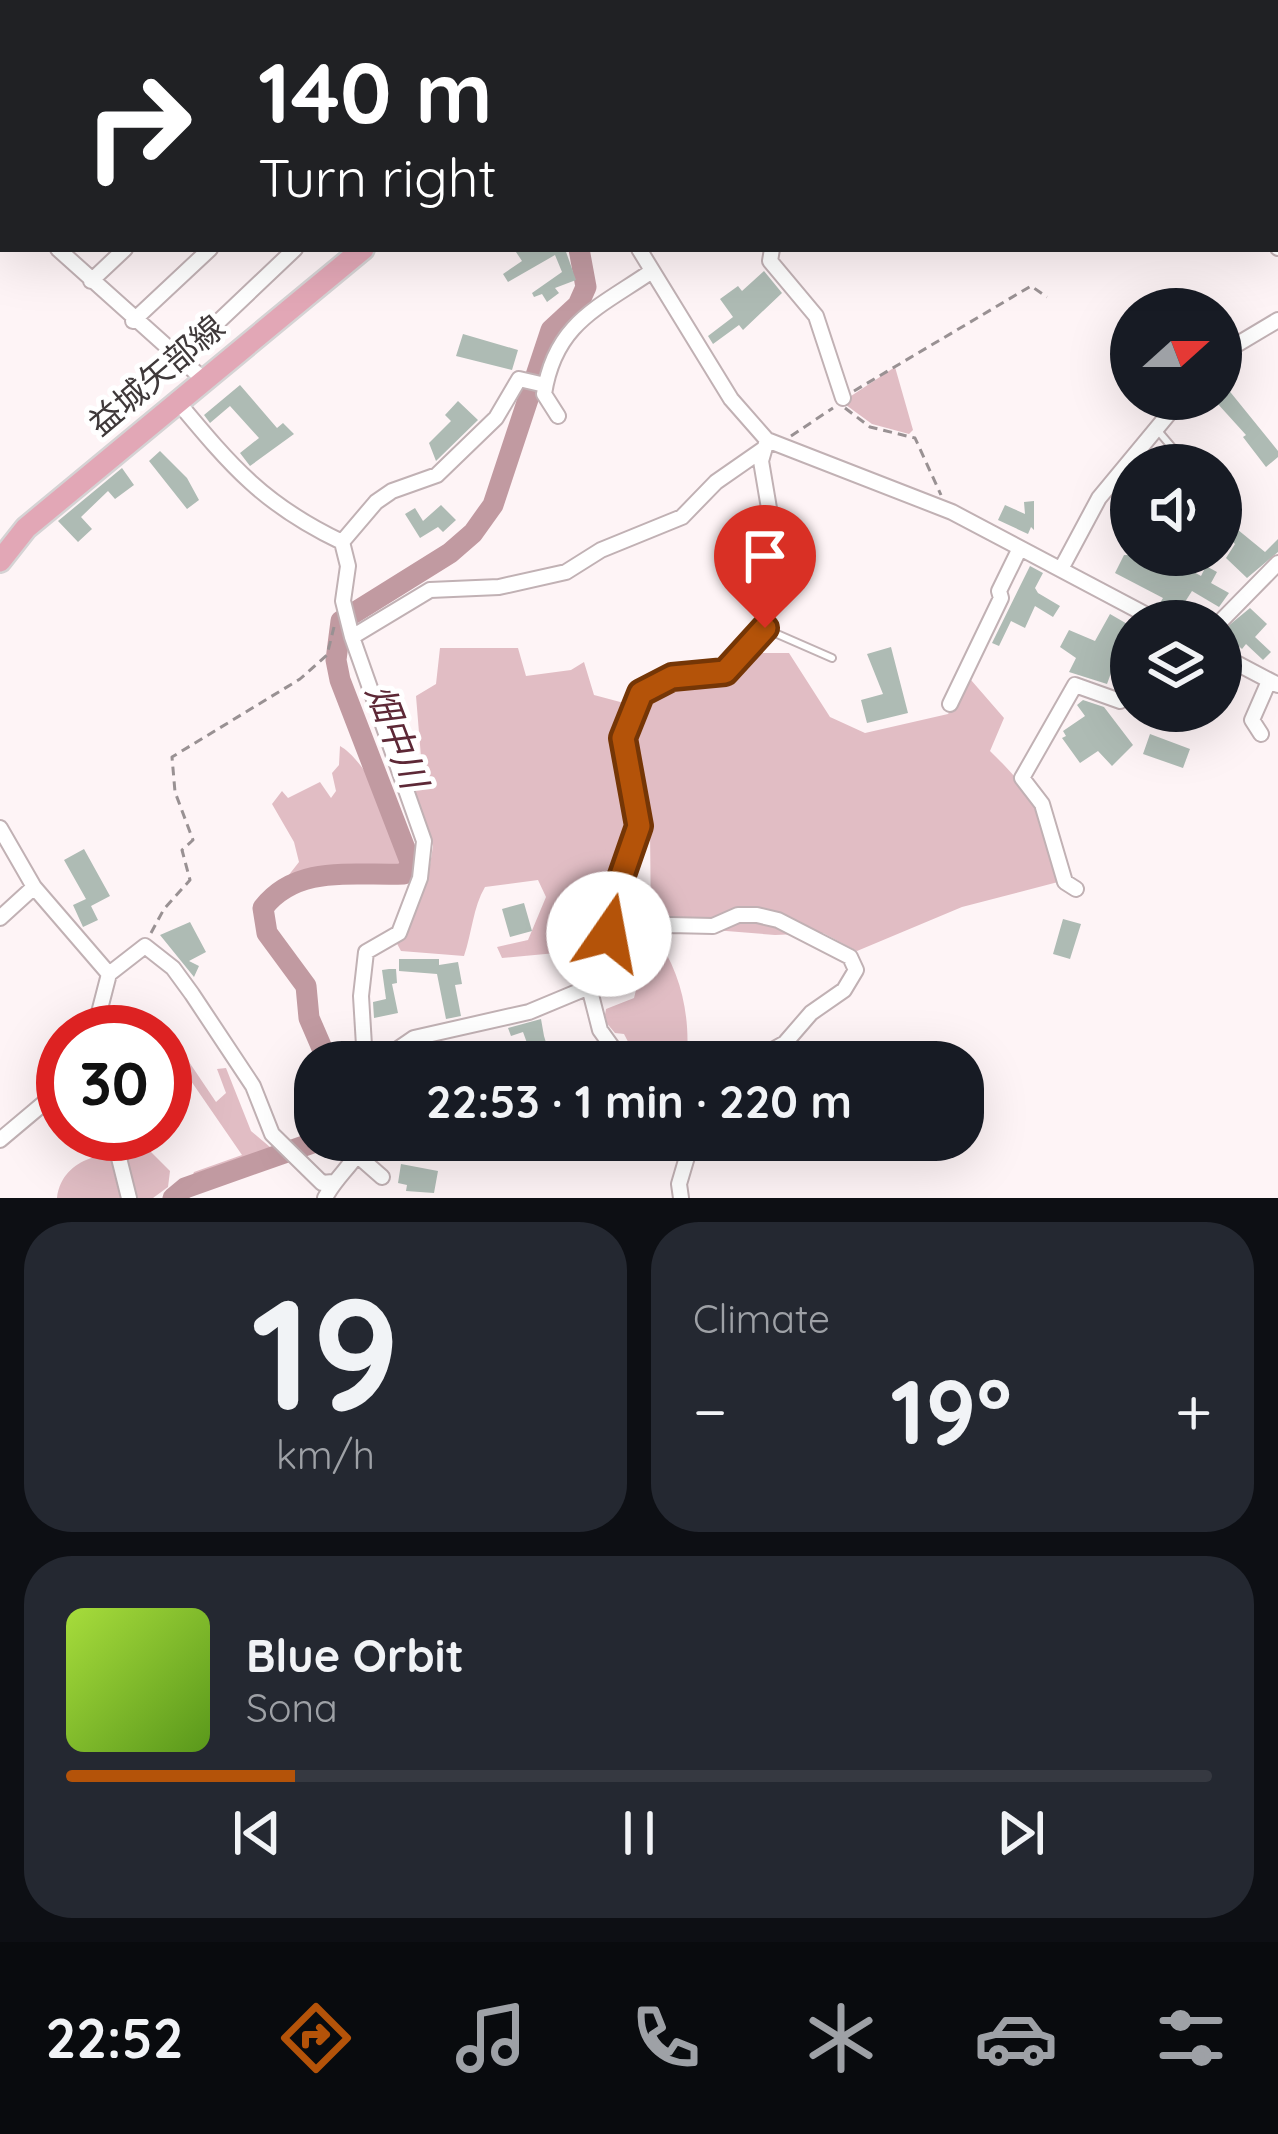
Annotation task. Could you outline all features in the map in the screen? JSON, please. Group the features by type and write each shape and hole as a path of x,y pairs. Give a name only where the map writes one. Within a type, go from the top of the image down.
{"main road":[{"name":"益城矢部線","path":"0,561 26,528 359,252"}],"street":[{"path":"61,252 203,379"},
{"path":"91,281 122,252"},
{"path":"134,321 207,252"},
{"path":"179,359 286,252"},
{"path":"641,252 731,399 767,440 952,512 1119,600"},
{"path":"772,252 770,261 816,316 841,401"},
{"path":"538,382 568,328 652,271"},
{"path":"1242,341 1278,320"},
{"path":"538,382 558,416"},
{"path":"342,542 376,502 437,475 496,418 514,384 538,382"},
{"path":"177,401 246,482 286,515 342,542 349,566 344,606 351,634 424,841 420,878 399,933 366,952 361,996 364,1041"},
{"path":"1061,569 1099,498 1164,420"},
{"path":"608,1041 600,1030 589,984 609,934 618,884 639,826 623,738 641,693 672,677 725,672 765,628 772,526 761,461 767,440"},
{"path":"351,634 430,590 499,587 566,572 601,550 682,517 716,482 760,454 767,440"},
{"path":"950,704 1020,548"},
{"path":"1242,600 1278,563"},
{"path":"1242,666 1273,683 1252,720 1261,734"},
{"path":"1076,889 1065,882 1042,804 1022,778 1034,765 1076,685 1110,697"},
{"path":"0,828 34,887 110,974"},
{"path":"0,918 34,887"},
{"path":"609,934 713,926 738,915 757,915 778,920 850,957 856,970 844,990 811,1013 787,1041"},
{"path":"101,1005 110,974 145,946 173,968 192,994 254,1086 272,1134 322,1183 333,1182"},
{"path":"409,1041 529,1012 610,973 619,977"},
{"path":"0,1140 36,1110"},
{"path":"119,1161 129,1198"},
{"path":"325,1198 353,1161"},
{"path":"364,1161 382,1177"},
{"path":"681,1198 679,1184 686,1161"}],"lane":[{"path":"1156,430 1168,444"},
{"path":"765,628 832,658"}],"path":[{"path":"767,440 784,441 1031,286 1047,297"},
{"path":"841,401 870,427 915,438 952,512"},
{"path":"145,946 164,909 190,880 182,850 193,840 175,792 172,757 314,668 327,655 344,606"}],"shaded area":[{"path":"895,367 913,430 909,434 872,424 846,405 848,398"},
{"path":"440,648 518,648 526,676 571,670 584,662 594,695 624,703 617,737 629,834 603,884 586,959 571,963 556,953 502,958 497,947 528,940 546,897 538,880 485,887 464,956 401,951 395,940 429,871 433,846 408,779 421,757 416,696 436,684"},
{"path":"763,653 789,653 830,717 865,733 948,714 971,680 1004,718 990,751 1037,810 1058,882 962,907 857,951 823,933 775,935 651,925 650,831 631,738 650,699 679,685 727,678"},
{"path":"340,746 361,766 381,797 407,862 400,870 288,876 299,862 294,842 272,804 282,791 288,798 320,782 331,798 336,791 332,773 339,765"},
{"path":"654,935 671,962 681,992 687,1041 628,1041 604,1020 606,1009 634,998 637,986 621,949"},
{"path":"192,1066 216,1102 226,1093 217,1069 226,1068 251,1131 277,1153 189,1184 194,1172 242,1155 192,1082"},
{"path":"160,1161 170,1171 168,1187 153,1198 57,1198 61,1183 78,1164"}],"building":[{"path":"516,252 566,252 576,280 555,288 559,293 547,302 542,294 534,297 532,293 562,272 555,255 508,282 503,274 522,261"},
{"path":"764,271 782,293 743,330 739,325 713,344 708,336 733,317 720,299 738,286 742,291"},
{"path":"463,334 518,350 512,370 456,356"},
{"path":"240,385 277,428 283,423 294,434 250,466 240,453 259,438 230,406 210,423 204,415"},
{"path":"458,401 478,420 436,461 429,443 451,421 445,415"},
{"path":"1242,407 1278,457 1266,467 1243,437 1246,435 1232,420 1242,420"},
{"path":"160,451 187,478 199,500 187,509 149,461"},
{"path":"122,468 134,485 115,499 108,491 81,517 92,529 78,542 58,521"},
{"path":"1034,501 1034,530 1031,527 1028,534 998,520 1005,505 1025,514 1024,502"},
{"path":"441,505 456,520 443,532 438,527 420,538 405,514 415,508 423,521"},
{"path":"1242,533 1265,552 1278,539 1278,552 1247,578 1242,573"},
{"path":"1030,566 1043,573 1035,588 1038,593 1060,606 1053,617 1035,606 1025,628 1011,621 999,646 992,643"},
{"path":"1121,576 1215,576 1211,583 1229,593 1224,600 1207,600 1192,591 1186,600 1163,598"},
{"path":"1250,608 1267,624 1255,637 1271,652 1263,660 1246,644 1242,649 1242,615"},
{"path":"1110,614 1107,684 1069,672 1076,658 1060,647 1069,630 1095,641"},
{"path":"891,647 908,713 867,723 861,700 883,694 867,654"},
{"path":"1083,700 1104,707 1110,715 1110,732 1123,732 1133,745 1112,766 1098,751 1080,763 1062,738 1066,736 1063,731 1085,716 1077,705"},
{"path":"1150,734 1190,749 1183,768 1143,754"},
{"path":"84,849 110,896 91,906 98,920 83,927 73,905 86,899 64,860"},
{"path":"524,903 532,931 510,937 502,909"},
{"path":"1063,919 1081,924 1070,959 1053,954"},
{"path":"190,922 206,952 189,961 199,966 194,977 160,935"},
{"path":"399,959 439,959 439,965 458,962 462,984 455,985 461,1016 446,1019 437,974 399,971"},
{"path":"396,969 397,983 392,984 398,1013 374,1018 373,1002 386,999 382,970"},
{"path":"541,1019 546,1041 526,1041 523,1032 511,1036 508,1028"},
{"path":"401,1164 438,1171 434,1193 406,1191 407,1185 398,1183"}],"waterway":[{"name":"畑中川","path":"319,1041 309,1018 306,986 267,933 263,908 292,884 309,878 404,874 411,864 340,680 336,660 341,621 450,553 473,533 493,505 551,330 578,305 586,287 580,252"},
{"name":"畑中川","path":"173,1198 185,1188 294,1150"}],"route":[{"path":"609,934 614,898 639,826 623,738 641,693 672,677 725,672 765,628"}]}
